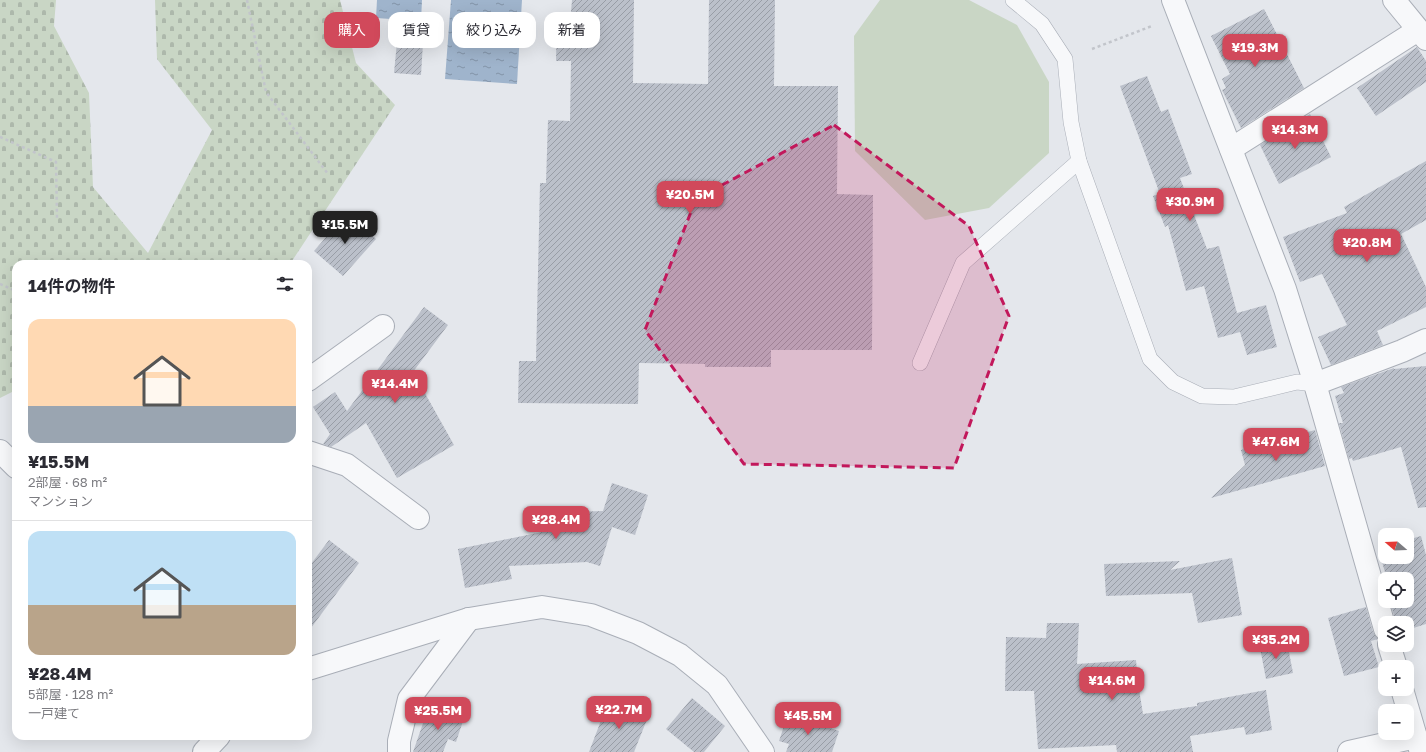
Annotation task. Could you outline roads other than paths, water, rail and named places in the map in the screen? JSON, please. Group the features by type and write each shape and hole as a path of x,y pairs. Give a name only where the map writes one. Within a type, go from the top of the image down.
{"street":[{"path":"1231,148 1422,34 1394,0"},
{"path":"1176,8 1285,289 1315,384 1381,616"},
{"path":"312,377 383,326"},
{"path":"1315,384 1426,340"},
{"path":"0,451 12,463"},
{"path":"312,453 347,465 418,518"},
{"path":"312,667 469,619 542,607 590,615 638,633 680,655 717,685 763,752"},
{"path":"399,752 399,741 409,699 469,619"},
{"path":"1349,752 1418,744 1404,696"},
{"path":"204,752 215,740"}],"lane":[{"path":"1013,0 1042,24 1065,59 1070,122 1079,161 1150,359 1173,382 1202,396 1234,397 1297,382 1315,384"},
{"path":"920,363 963,263 1079,161"}],"water":[{"path":"377,0 422,0 421,12 388,12 388,19 380,18 380,12 376,12"},
{"path":"451,0 522,0 521,12 452,12 452,48 519,48 517,84 445,79"}]}
